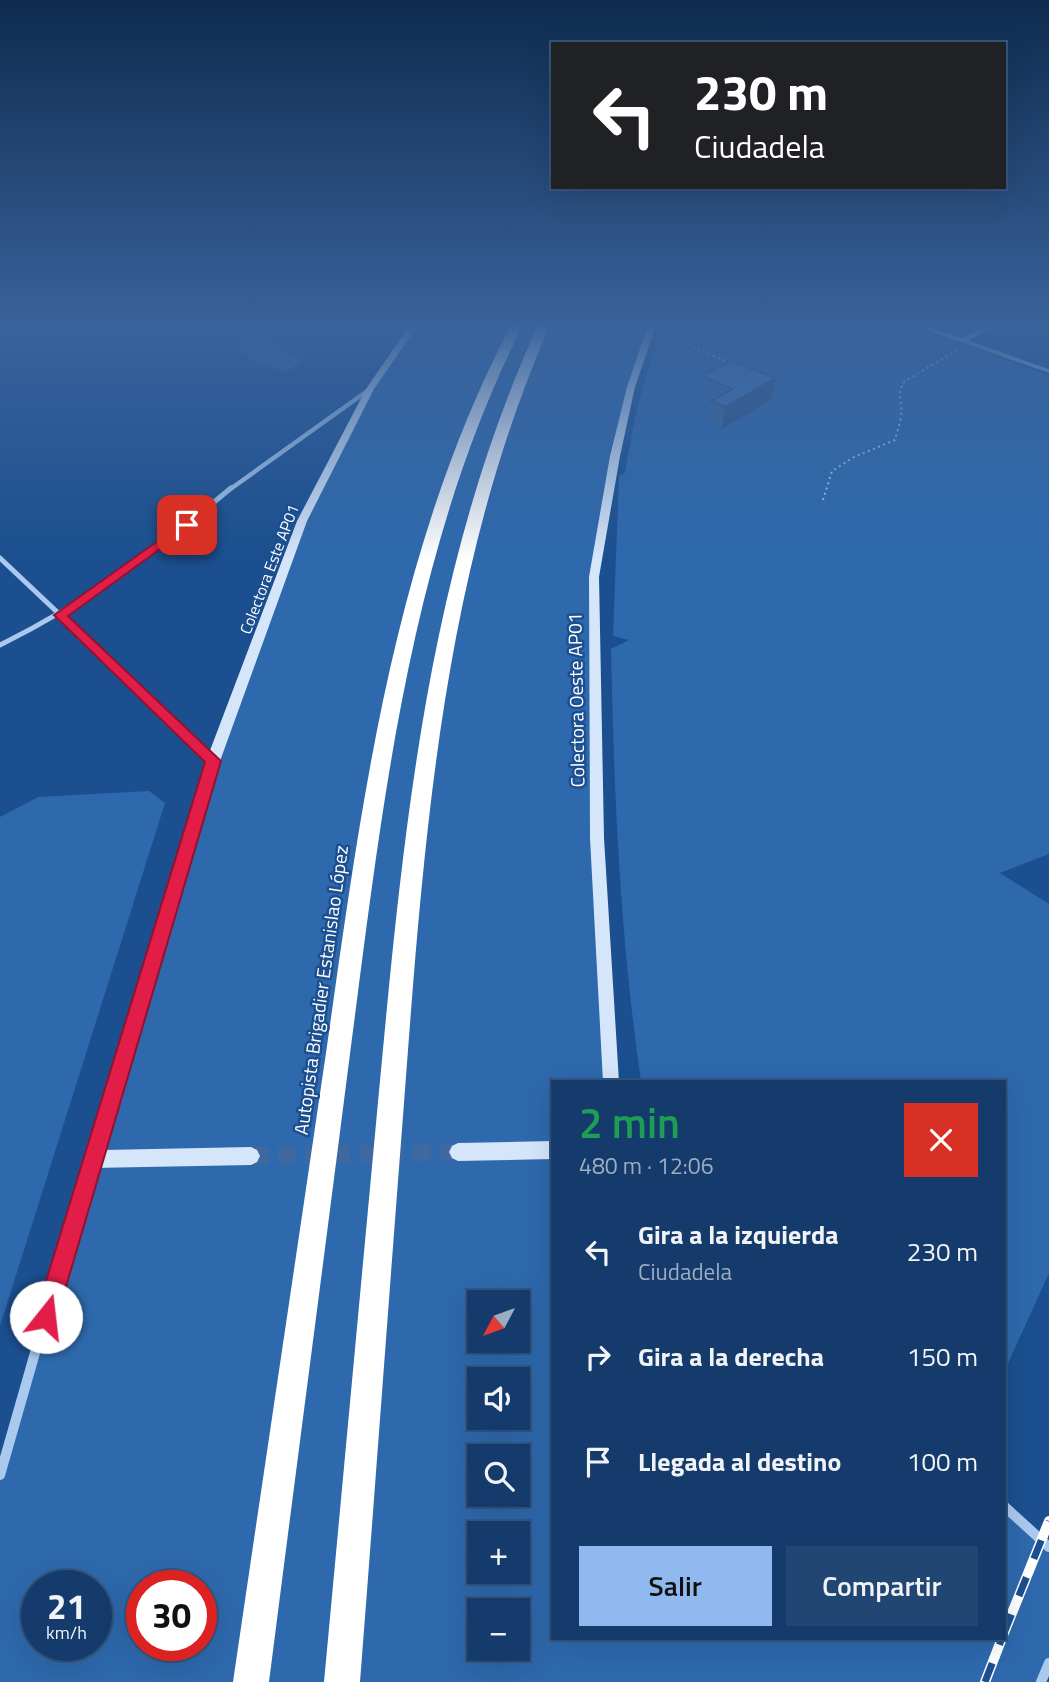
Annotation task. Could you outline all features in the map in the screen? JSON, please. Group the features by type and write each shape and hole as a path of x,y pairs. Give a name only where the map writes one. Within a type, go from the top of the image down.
{"highway":[{"name":"Autopista Brigadier Estanislao López","path":"251,1682 359,901 394,694 426,551 476,403"},
{"path":"342,1682 404,945 435,692 461,554 508,403"}],"street":[{"path":"0,645 61,615 168,541 243,478 349,403"},
{"name":"Colectora Este AP01","path":"92,1158 213,761 302,521 363,403"},
{"name":"Colectora Oeste AP01","path":"611,1080 597,838 594,577 627,403"},
{"path":"0,558 213,761"},
{"path":"458,1152 551,1150"},
{"path":"0,1475 92,1158 251,1156"},
{"path":"1006,1508 1049,1547"},
{"path":"1041,1682 1049,1663"}],"path":[{"path":"823,500 832,471 854,457 895,440 902,412 897,403"}],"shaded area":[{"path":"363,403 628,403 594,577 611,1080 551,1080 551,1640 1006,1640 1006,1507 1049,1547 1049,1663 1041,1682 0,1682 0,1475 213,761 302,521"},
{"path":"639,403 1049,403 1049,854 1000,873 1049,904 1049,1273 1006,1368 1006,1080 641,1080 619,866 611,649 629,640 613,636 619,476 625,473"},
{"path":"149,791 165,803 0,1326 0,817 38,797"}],"tunnel":[{"path":"251,1156 458,1152"}],"railway":[{"path":"1006,1628 1049,1521"},
{"path":"985,1682 1001,1640"}],"route":[{"path":"46,1317 213,761 61,615 187,525"}]}
